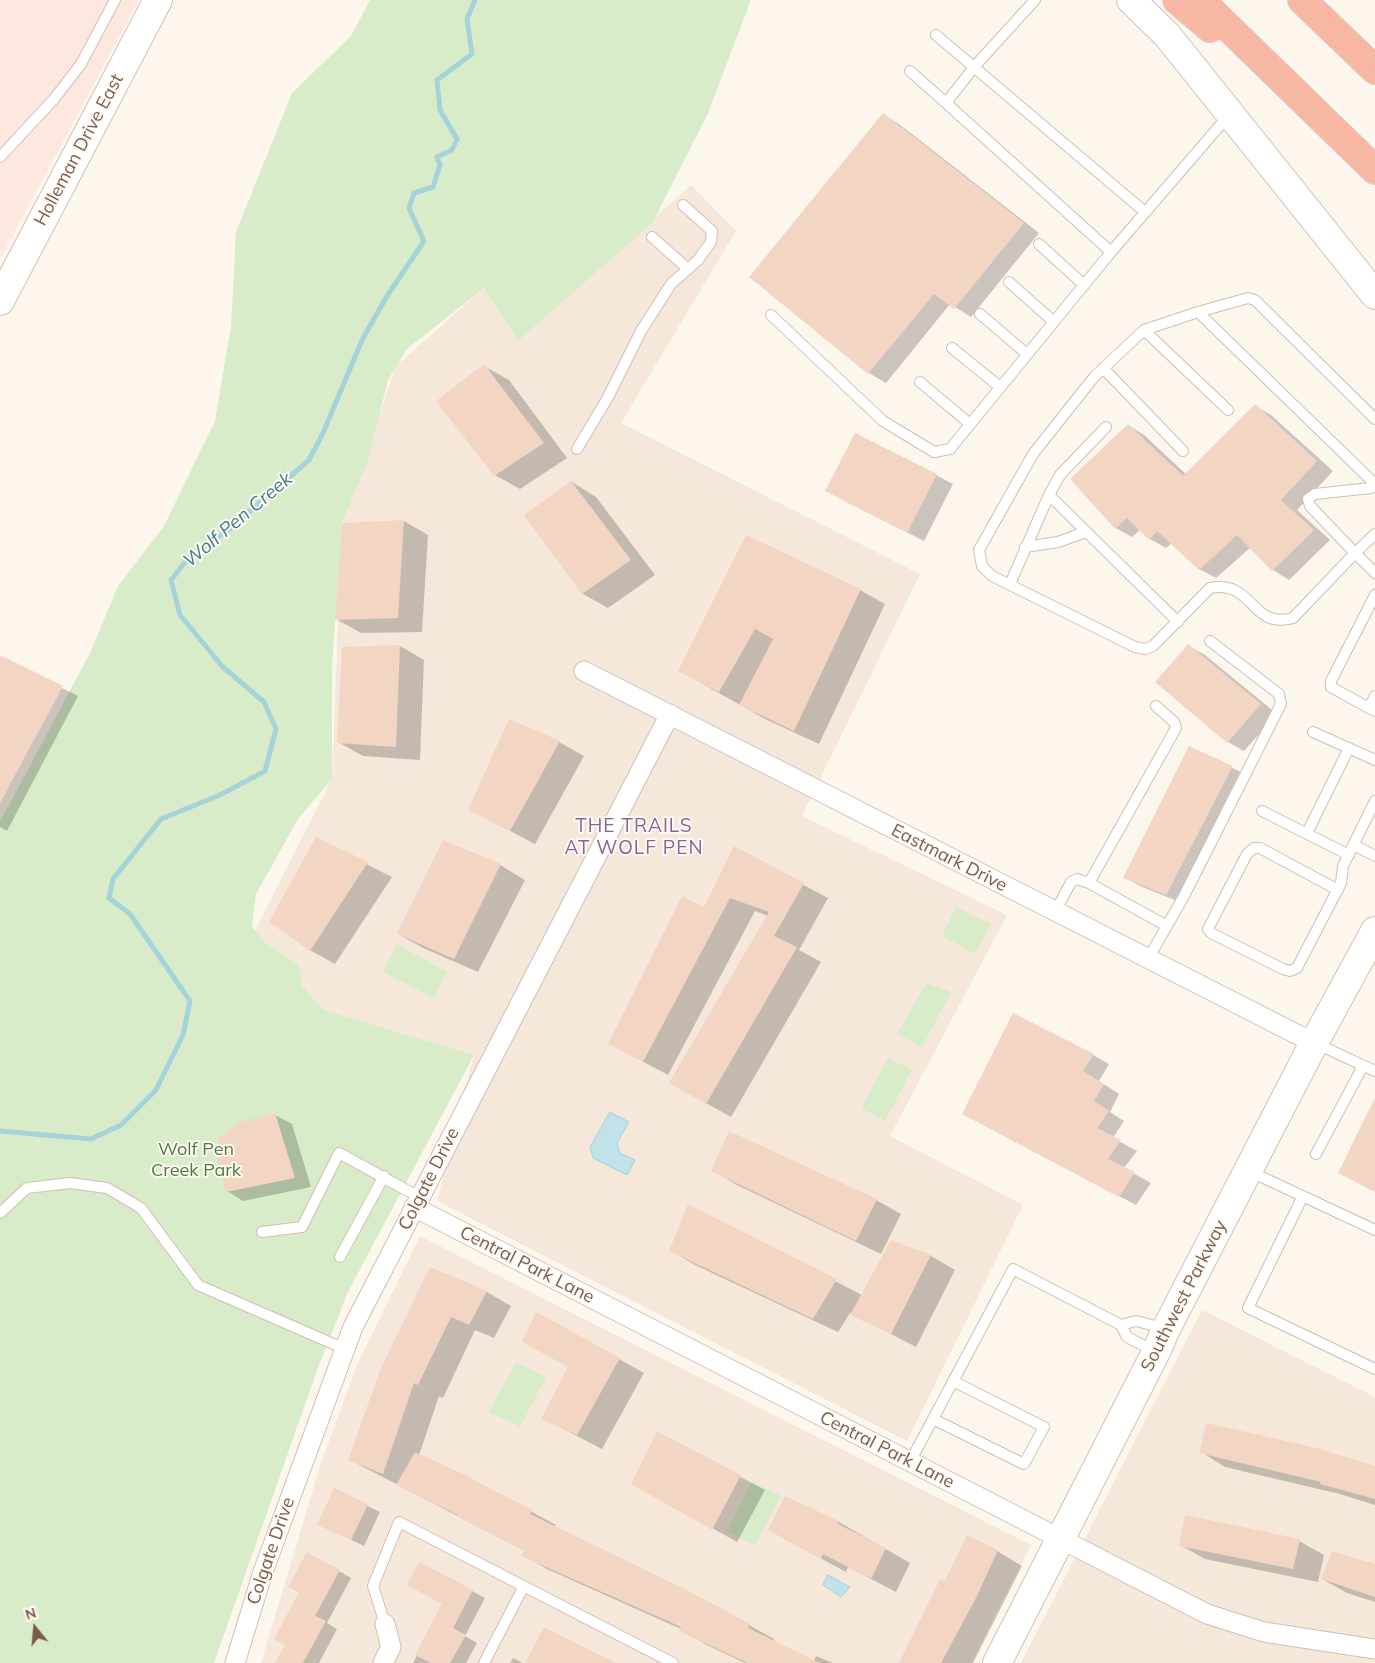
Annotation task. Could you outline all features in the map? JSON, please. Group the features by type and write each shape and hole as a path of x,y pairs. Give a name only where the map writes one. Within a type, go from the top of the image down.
{"highway":[{"path":"1177,0 1367,163"},
{"path":"1200,0 1367,163"},
{"path":"1302,0 1375,70"}],"main road":[{"name":"Holleman Drive East","path":"0,300 158,0"},
{"path":"1131,0 1167,35 1231,113 1359,278 1375,295"},
{"name":"Southwest Parkway","path":"997,1663 1314,1043 1375,931"}],"street":[{"name":"Eastmark Drive","path":"584,671 1314,1043"},
{"name":"Colgate Drive","path":"235,1663 263,1572 353,1328 670,714"},
{"name":"Central Park Lane","path":"417,1202 910,1462 1062,1538 1207,1614 1264,1632 1375,1649"},
{"path":"383,1663 391,1647 385,1624"}],"lane":[{"path":"0,157 54,99 81,64 115,0"},
{"path":"946,103 975,66 1035,0"},
{"path":"936,35 975,66 1145,212"},
{"path":"910,71 1111,252"},
{"path":"771,315 883,421 934,452 950,449 1111,252 1231,113"},
{"path":"576,450 607,400 641,331 671,284 698,260 711,242 712,231 683,205"},
{"path":"652,237 688,269"},
{"path":"1039,244 1084,285"},
{"path":"1009,282 1054,322"},
{"path":"1375,420 1256,300 1248,298 1198,312 1144,330 1103,368 1033,454 980,550 982,566 992,576 1135,647 1146,649 1153,646 1210,588 1222,586 1235,588 1266,618 1280,622 1293,618 1375,534"},
{"path":"1198,312 1375,485 1371,488 1315,494 1308,499 1310,506 1375,573"},
{"path":"980,314 1027,354"},
{"path":"1144,330 1228,410"},
{"path":"952,348 1000,387"},
{"path":"1103,368 1184,451"},
{"path":"920,382 970,424"},
{"path":"1010,584 1048,495 1060,475 1106,427"},
{"path":"1048,495 1178,622"},
{"path":"1026,547 1058,542 1086,532"},
{"path":"1375,595 1331,681 1331,687 1372,709 1375,696"},
{"path":"1148,959 1167,926 1281,704 1279,694 1210,641"},
{"path":"1089,883 1176,728 1174,722 1156,706"},
{"path":"1313,732 1375,760"},
{"path":"1307,833 1349,748"},
{"path":"1338,890 1260,848 1254,848 1247,854 1208,929 1211,934 1290,970 1297,968 1338,890 1341,883 1343,866 1375,801"},
{"path":"1262,811 1349,855"},
{"path":"1354,845 1375,856"},
{"path":"1055,912 1071,882 1077,878 1167,926"},
{"path":"1314,1043 1375,1071"},
{"path":"1316,1154 1364,1066"},
{"path":"262,1232 302,1227 339,1153 384,1176 417,1202"},
{"path":"1248,1171 1375,1230"},
{"path":"340,1257 384,1176"},
{"path":"0,1213 27,1188 70,1183 107,1188 141,1208 198,1286 346,1349"},
{"path":"1303,1196 1248,1308 1375,1369"},
{"path":"910,1462 1013,1269 1122,1325 1127,1337 1161,1341"},
{"path":"1122,1325 1136,1320 1161,1341"},
{"path":"934,1419 1024,1464 1044,1427 953,1381"},
{"path":"385,1624 373,1586 399,1522 673,1663"},
{"path":"484,1663 524,1586"}],"shaded area":[{"path":"0,0 139,0 0,259"},
{"name":"THE TRAILS AT WOLF PEN","path":"691,185 736,231 621,423 920,574 802,816 1007,915 890,1136 1023,1205 907,1441 437,1201 474,1055 324,1010 255,930 332,779 342,523 396,366 484,288 518,341"},
{"path":"420,1236 1031,1545 971,1663 261,1663 321,1463 357,1365"},
{"path":"1202,1310 1375,1397 1375,1663 1021,1663"}],"green space":[{"name":"Wolf Pen Creek Park","path":"370,0 751,0 708,113 653,222 518,341 484,288 407,349 388,380 368,460 342,523 332,668 332,779 298,819 256,894 252,927 268,945 299,965 302,985 324,1010 474,1055 348,1292 319,1365 214,1663 0,1663 0,822 90,653 118,586 164,526 215,421 231,326 236,232 292,93 351,36"},
{"path":"956,907 991,924 975,954 942,936"},
{"path":"397,944 447,972 434,998 383,972"},
{"path":"926,983 951,992 922,1047 897,1034"},
{"path":"888,1058 912,1070 885,1121 861,1108"},
{"path":"516,1362 546,1377 520,1427 489,1412"},
{"path":"752,1482 781,1496 755,1545 727,1532"}],"water":[{"path":"610,1112 629,1122 617,1143 620,1153 635,1160 627,1175 593,1158 590,1148"},
{"path":"828,1575 850,1587 841,1597 823,1585"}],"building":[{"path":"883,113 1024,223 954,309 934,294 868,374 749,277"},
{"path":"484,364 544,443 494,476 436,401"},
{"path":"1255,404 1317,461 1281,500 1314,530 1272,571 1237,535 1199,570 1157,531 1149,540 1127,518 1115,529 1070,479 1128,424 1183,476"},
{"path":"855,433 937,474 907,533 825,491"},
{"path":"571,481 631,560 582,594 524,515"},
{"path":"404,520 398,618 335,620 342,523"},
{"path":"746,535 861,589 794,731 739,705 773,639 755,629 719,692 678,671"},
{"path":"1188,644 1261,704 1227,743 1155,682"},
{"path":"400,645 396,747 337,743 342,647"},
{"path":"0,655 63,686 0,803"},
{"path":"509,719 560,741 510,831 468,810"},
{"path":"1189,746 1233,766 1166,895 1123,878"},
{"path":"316,837 368,862 310,951 269,922"},
{"path":"443,840 501,864 454,959 397,934"},
{"path":"734,846 804,883 774,936 797,947 706,1104 669,1083 769,912 730,898 643,1062 608,1044 682,896 704,907"},
{"path":"1013,1013 1094,1054 1083,1071 1104,1084 1094,1101 1109,1111 1097,1128 1121,1140 1108,1159 1135,1172 1119,1197 962,1114"},
{"path":"1375,1098 1375,1192 1338,1173"},
{"path":"275,1113 295,1178 226,1192 217,1159 219,1138 240,1122"},
{"path":"729,1131 877,1199 856,1241 711,1171"},
{"path":"688,1204 837,1279 813,1319 669,1251"},
{"path":"891,1240 931,1255 891,1334 850,1315"},
{"path":"430,1267 487,1291 469,1325 451,1317 418,1385 414,1383 383,1474 348,1460 381,1368"},
{"path":"536,1312 620,1358 577,1435 541,1419 568,1367 522,1342"},
{"path":"1206,1423 1317,1448 1375,1466 1375,1499 1320,1484 1321,1482 1199,1453"},
{"path":"657,1431 741,1475 712,1530 631,1484"},
{"path":"415,1452 468,1476 532,1510 530,1514 691,1592 750,1624 748,1628 820,1663 748,1663 679,1631 681,1627 521,1556 524,1551 458,1517 458,1515 396,1485"},
{"path":"334,1488 368,1504 351,1540 317,1525"},
{"path":"785,1496 839,1521 838,1524 886,1548 871,1579 823,1554 821,1559 768,1530"},
{"path":"1185,1515 1300,1539 1293,1569 1179,1546"},
{"path":"967,1535 998,1550 976,1598 941,1663 899,1663 940,1579 945,1581"},
{"path":"1332,1551 1375,1564 1375,1597 1321,1579"},
{"path":"307,1552 340,1570 315,1616 326,1621 303,1663 275,1663 285,1645 274,1639 299,1592 288,1587"},
{"path":"419,1562 473,1590 453,1628 466,1635 450,1663 431,1663 415,1655 442,1604 407,1585"},
{"path":"544,1627 616,1663 525,1663"}],"waterway":[{"name":"Wolf Pen Creek","path":"0,1131 91,1139 121,1125 156,1090 183,1035 190,1001 130,914 109,898 113,879 161,819 220,795 265,771 276,729 264,702 222,666 180,615 171,580 191,555 227,531 309,460 323,433 363,338 387,296 424,241 409,208 414,193 433,187 440,165 437,157 452,150 457,139 440,110 437,80 472,54 467,19 475,0"}],"district":[{"name":"THE TRAILS AT WOLF PEN","path":"634,837"}]}
